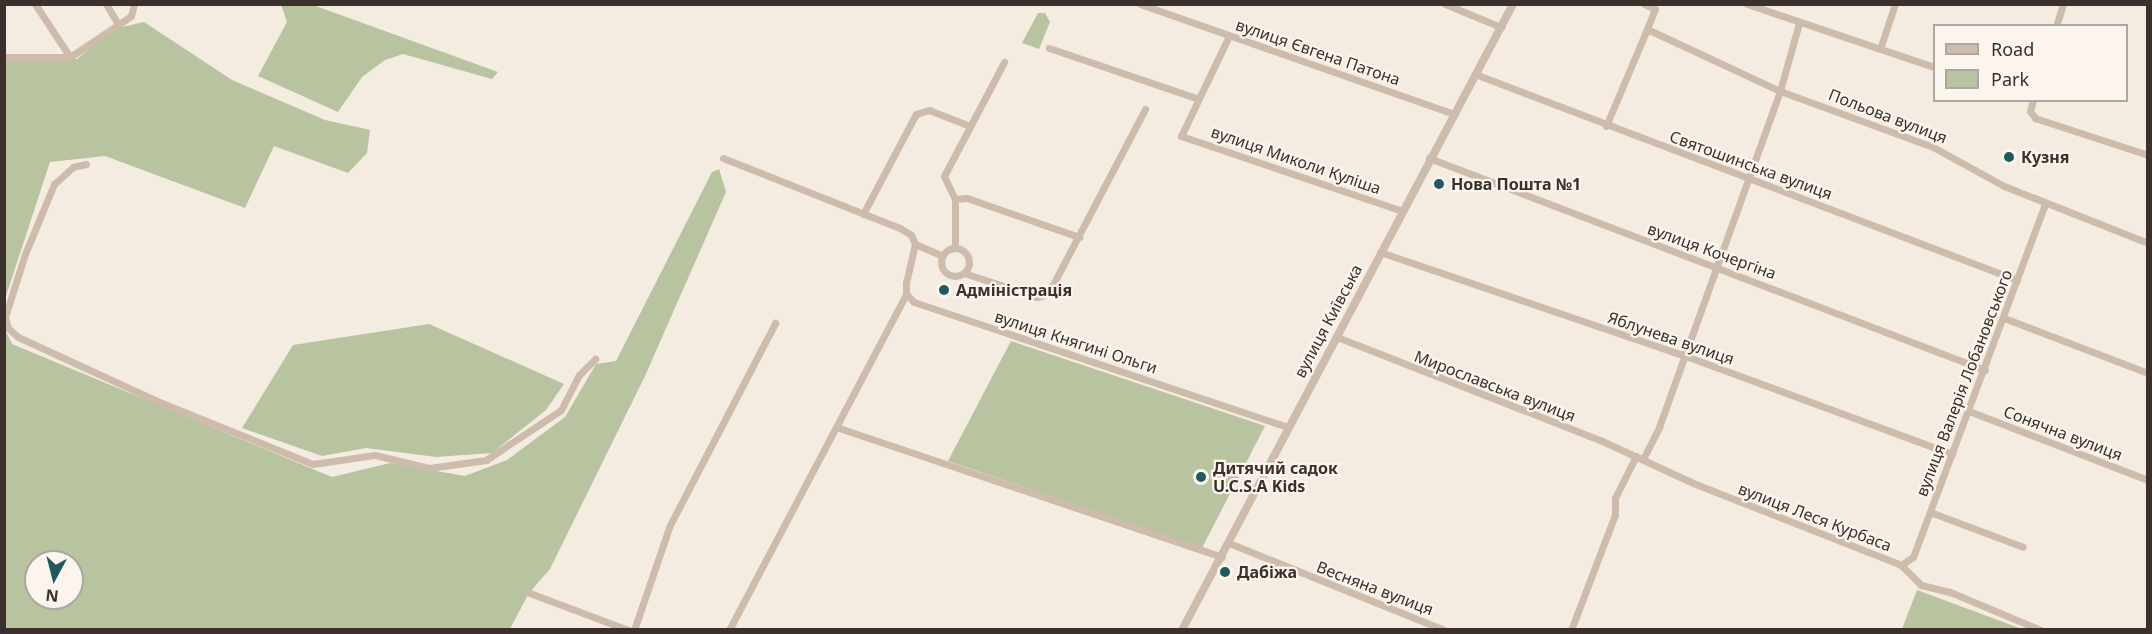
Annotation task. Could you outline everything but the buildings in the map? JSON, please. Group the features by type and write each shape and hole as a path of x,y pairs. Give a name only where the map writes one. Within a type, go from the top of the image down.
{"street":[{"path":"35,4 70,57"},
{"path":"106,4 117,22"},
{"path":"4,57 70,57 117,22 131,16 134,4"},
{"name":"вулиця Євгена Патона","path":"1140,4 1454,114"},
{"path":"1445,4 1501,27"},
{"name":"вулиця Київська","path":"1182,630 1429,158 1513,4"},
{"path":"1606,126 1656,7 1644,4"},
{"path":"1747,4 1933,66"},
{"path":"1880,49 1894,4"},
{"path":"2057,24 2063,4"},
{"path":"1570,630 1615,515 1615,498 1659,427 1714,266 1780,91 1799,23"},
{"name":"Польова вулиця","path":"1647,29 1780,91 1934,147 2004,186 2045,204 2147,240"},
{"path":"1049,48 1199,99 1229,36"},
{"path":"955,248 955,199 944,176 1004,62"},
{"name":"Святошинська вулиця","path":"1475,74 1606,126 2017,280"},
{"name":"вулиця Миколи Куліша","path":"1199,99 1181,136 1402,210"},
{"path":"2032,102 2030,111 2035,118 2148,155"},
{"path":"943,256 942,266 948,273 964,273 1044,297 1050,292 1145,109"},
{"path":"863,214 916,114 929,110 970,126"},
{"path":"723,158 900,228 911,235 915,244 906,294 839,428 814,466 729,630"},
{"name":"вулиця Кочергіна","path":"1429,158 1985,370"},
{"path":"86,164 73,167 54,184 25,254 5,318 8,328 18,337 157,401 313,464 375,455 429,468 486,460 561,410 579,375 595,359"},
{"path":"955,199 967,198 1079,237"},
{"name":"вулиця Валерія Лобановського","path":"1901,565 1913,557 1970,411 2045,204"},
{"path":"915,244 943,256"},
{"path":"955,248 968,256 964,273"},
{"path":"943,256 955,248"},
{"name":"Яблунева вулиця","path":"1380,252 1683,356 1952,454"},
{"name":"вулиця Княгині Ольги","path":"906,294 914,302 1288,428"},
{"path":"2004,318 2148,373"},
{"path":"634,630 670,525 775,323"},
{"name":"Мирославська вулиця","path":"1337,337 1639,457"},
{"name":"Сонячна вулиця","path":"1970,411 2148,480"},
{"path":"839,428 1222,556"},
{"name":"вулиця Леся Курбаса","path":"1639,457 1692,483 1901,565 1921,585 1950,592 2040,630"},
{"path":"1930,512 2023,547"},
{"name":"Весняна вулиця","path":"1229,543 1444,630"},
{"path":"527,592 628,630"}],"green space":[{"path":"281,4 313,5 498,72 492,79 403,54 385,60 362,77 338,112 258,76 287,22"},
{"path":"1038,13 1045,13 1050,22 1039,49 1022,43"},
{"path":"144,22 232,80 325,120 370,130 367,153 348,173 274,146 245,208 105,156 50,162 5,299 5,56 77,59 113,29"},
{"path":"719,169 726,192 645,376 550,569 529,593 510,629 5,629 4,327 12,344 332,477 390,463 465,476 507,460 565,417 596,364 616,361 712,172"},
{"path":"429,324 564,384 546,410 492,453 436,457 366,448 322,456 242,428 293,345"},
{"path":"1011,341 1265,426 1202,548 948,461"},
{"path":"1917,590 2022,629 1902,629"}],"place":[{"name":"Кузня","path":"2009,157"},
{"name":"Нова Пошта №1","path":"1439,184"},
{"name":"Адміністрація","path":"944,290"},
{"name":"Дитячий садок U.C.S.A Kids","path":"1201,477"},
{"name":"Дабіжа","path":"1225,572"}]}
